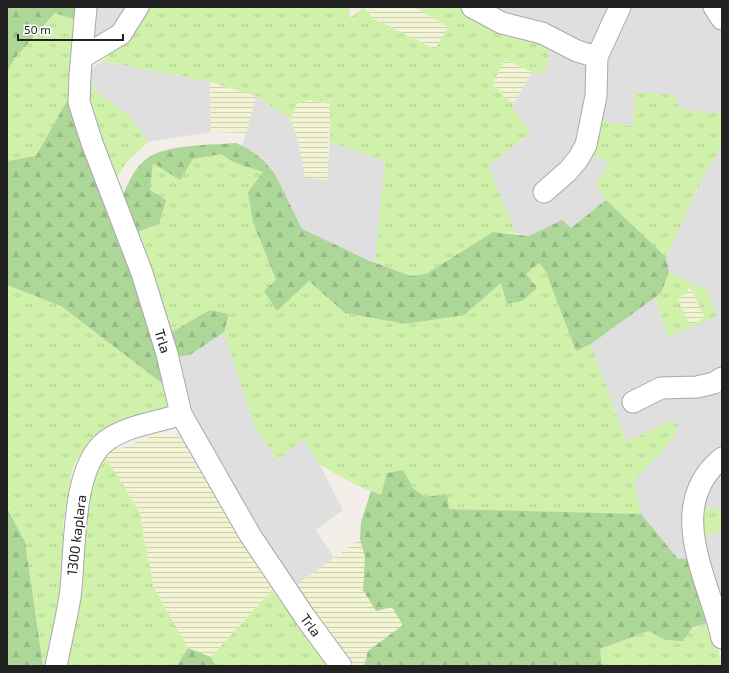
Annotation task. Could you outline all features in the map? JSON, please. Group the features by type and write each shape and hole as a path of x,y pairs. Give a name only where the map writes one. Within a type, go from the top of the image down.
{"street":[{"name":"Trla","path":"86,7 79,102 92,143 142,272 167,354 181,414 250,535 305,617 341,666"},
{"path":"83,57 121,34 138,7"},
{"path":"472,7 502,23 542,33 577,51 597,57"},
{"path":"544,192 568,171 578,159 586,145 596,96 597,57 620,7"},
{"path":"714,7 722,19"},
{"path":"633,402 662,388 697,387 714,383 722,378"},
{"name":"1300 kaplara","path":"56,666 70,597 78,502 92,457 106,441 124,432 181,414"},
{"path":"722,458 709,471 696,491 693,500 692,528 696,550 722,638"}],"shaded area":[{"path":"91,7 134,7 119,29 90,40"},
{"path":"483,7 614,7 598,42 588,46"},
{"path":"628,7 707,7 722,31 722,118 720,114 678,108 636,92 632,126 600,121 604,63"},
{"path":"552,44 591,62 589,152 611,163 596,185 606,200 571,229 562,221 529,236 516,233 488,166 531,133 511,108 532,72 544,74"},
{"path":"102,61 210,82 211,132 148,142 131,117 97,92 88,75 95,66"},
{"path":"256,96 291,119 299,145 327,180 330,142 385,161 375,262 315,237 302,229 275,174 265,162 242,146"},
{"path":"722,146 722,451 711,460 692,558 678,560 641,514 634,481 675,436 671,420 626,442 591,344 655,297 668,337 708,291 669,272 666,257 702,179"},
{"path":"224,332 236,366 277,461 304,438 320,465 343,510 316,530 334,558 295,586 259,540 185,407 175,357 190,355"},
{"path":"722,466 722,511 702,506"},
{"path":"722,530 722,623 698,538"}],"green space":[{"path":"7,7 81,7 79,21 55,13 15,58 7,72"},
{"path":"147,7 349,7 350,18 364,7 372,18 435,49 448,27 415,7 459,7 482,23 552,44 544,74 532,72 505,60 492,84 513,105 512,108 531,133 488,166 516,233 493,232 426,274 411,276 375,262 385,161 330,142 330,104 309,100 296,104 291,119 256,96 211,82 102,61 142,22"},
{"path":"364,7 415,7 449,27 435,49 372,18"},
{"path":"56,13 79,21 68,99 36,157 7,161 7,72 15,58"},
{"path":"505,60 532,72 513,105 492,84"},
{"path":"88,75 97,92 131,117 148,142 126,163 116,179 87,108"},
{"path":"210,82 256,96 246,133 211,132"},
{"path":"636,92 676,95 678,108 721,114 722,146 702,179 666,257 606,200 596,185 610,163 589,152 600,121 632,126"},
{"path":"68,99 116,223 159,359 163,384 61,306 7,285 7,161 36,156"},
{"path":"309,100 330,104 327,180 305,178 299,145 291,119 296,104"},
{"path":"236,143 249,149 265,162 275,174 302,229 368,260 411,276 426,274 493,232 529,236 562,220 571,228 606,200 666,257 669,272 661,293 591,344 576,351 545,270 539,263 526,274 537,288 522,301 507,304 501,283 464,315 405,324 345,313 309,281 277,311 264,291 276,280 253,222 248,192 263,172 233,162 221,154 193,159 180,180 153,163 150,190 166,200 159,224 137,232 122,197 138,167 146,159 155,154 165,150 189,146"},
{"path":"221,154 233,162 263,172 253,222 276,280 309,281 345,313 405,324 526,274 539,263 545,270 576,351 591,344 626,442 671,420 678,425 675,436 634,481 641,514 449,509 425,497 413,488 381,495 356,485 320,465 303,439 277,461 253,422 224,332 229,314 210,310 170,333 137,232 159,224 150,190 153,162 193,159"},
{"path":"669,272 708,291 717,316 668,337 655,297 661,293","holes":["690,287 705,318 690,325 678,301"]},
{"path":"7,285 61,306 163,384 168,400 166,408 98,437 86,446 73,466 63,524 64,568 48,666 43,666 25,542 7,508"},
{"path":"690,287 705,318 689,325 678,300"},
{"path":"210,310 229,314 224,332 190,355 175,357 170,333"},
{"path":"159,433 179,436 191,449 272,590 211,657 188,648 154,588 139,511 104,455"},
{"path":"104,455 139,511 154,588 188,648 177,666 65,666 87,502 96,466"},
{"path":"403,470 413,488 425,497 447,494 449,509 641,514 678,559 692,558 713,621 692,628 683,641 665,640 649,631 600,649 602,666 364,666 368,651 403,625 392,607 376,611 363,590 365,557 360,539 361,522 371,491 381,495 387,473"},
{"path":"702,506 722,511 722,530 698,538"},
{"path":"7,508 25,542 43,666 7,666"},
{"path":"360,539 365,557 363,590 370,602 392,607 404,625 368,651 364,666 353,666 295,586"},
{"path":"272,590 297,624 334,666 216,666 211,657"},
{"path":"713,621 722,666 602,666 600,649 649,631 665,640"},
{"path":"188,648 211,657 216,666 177,666"}]}
